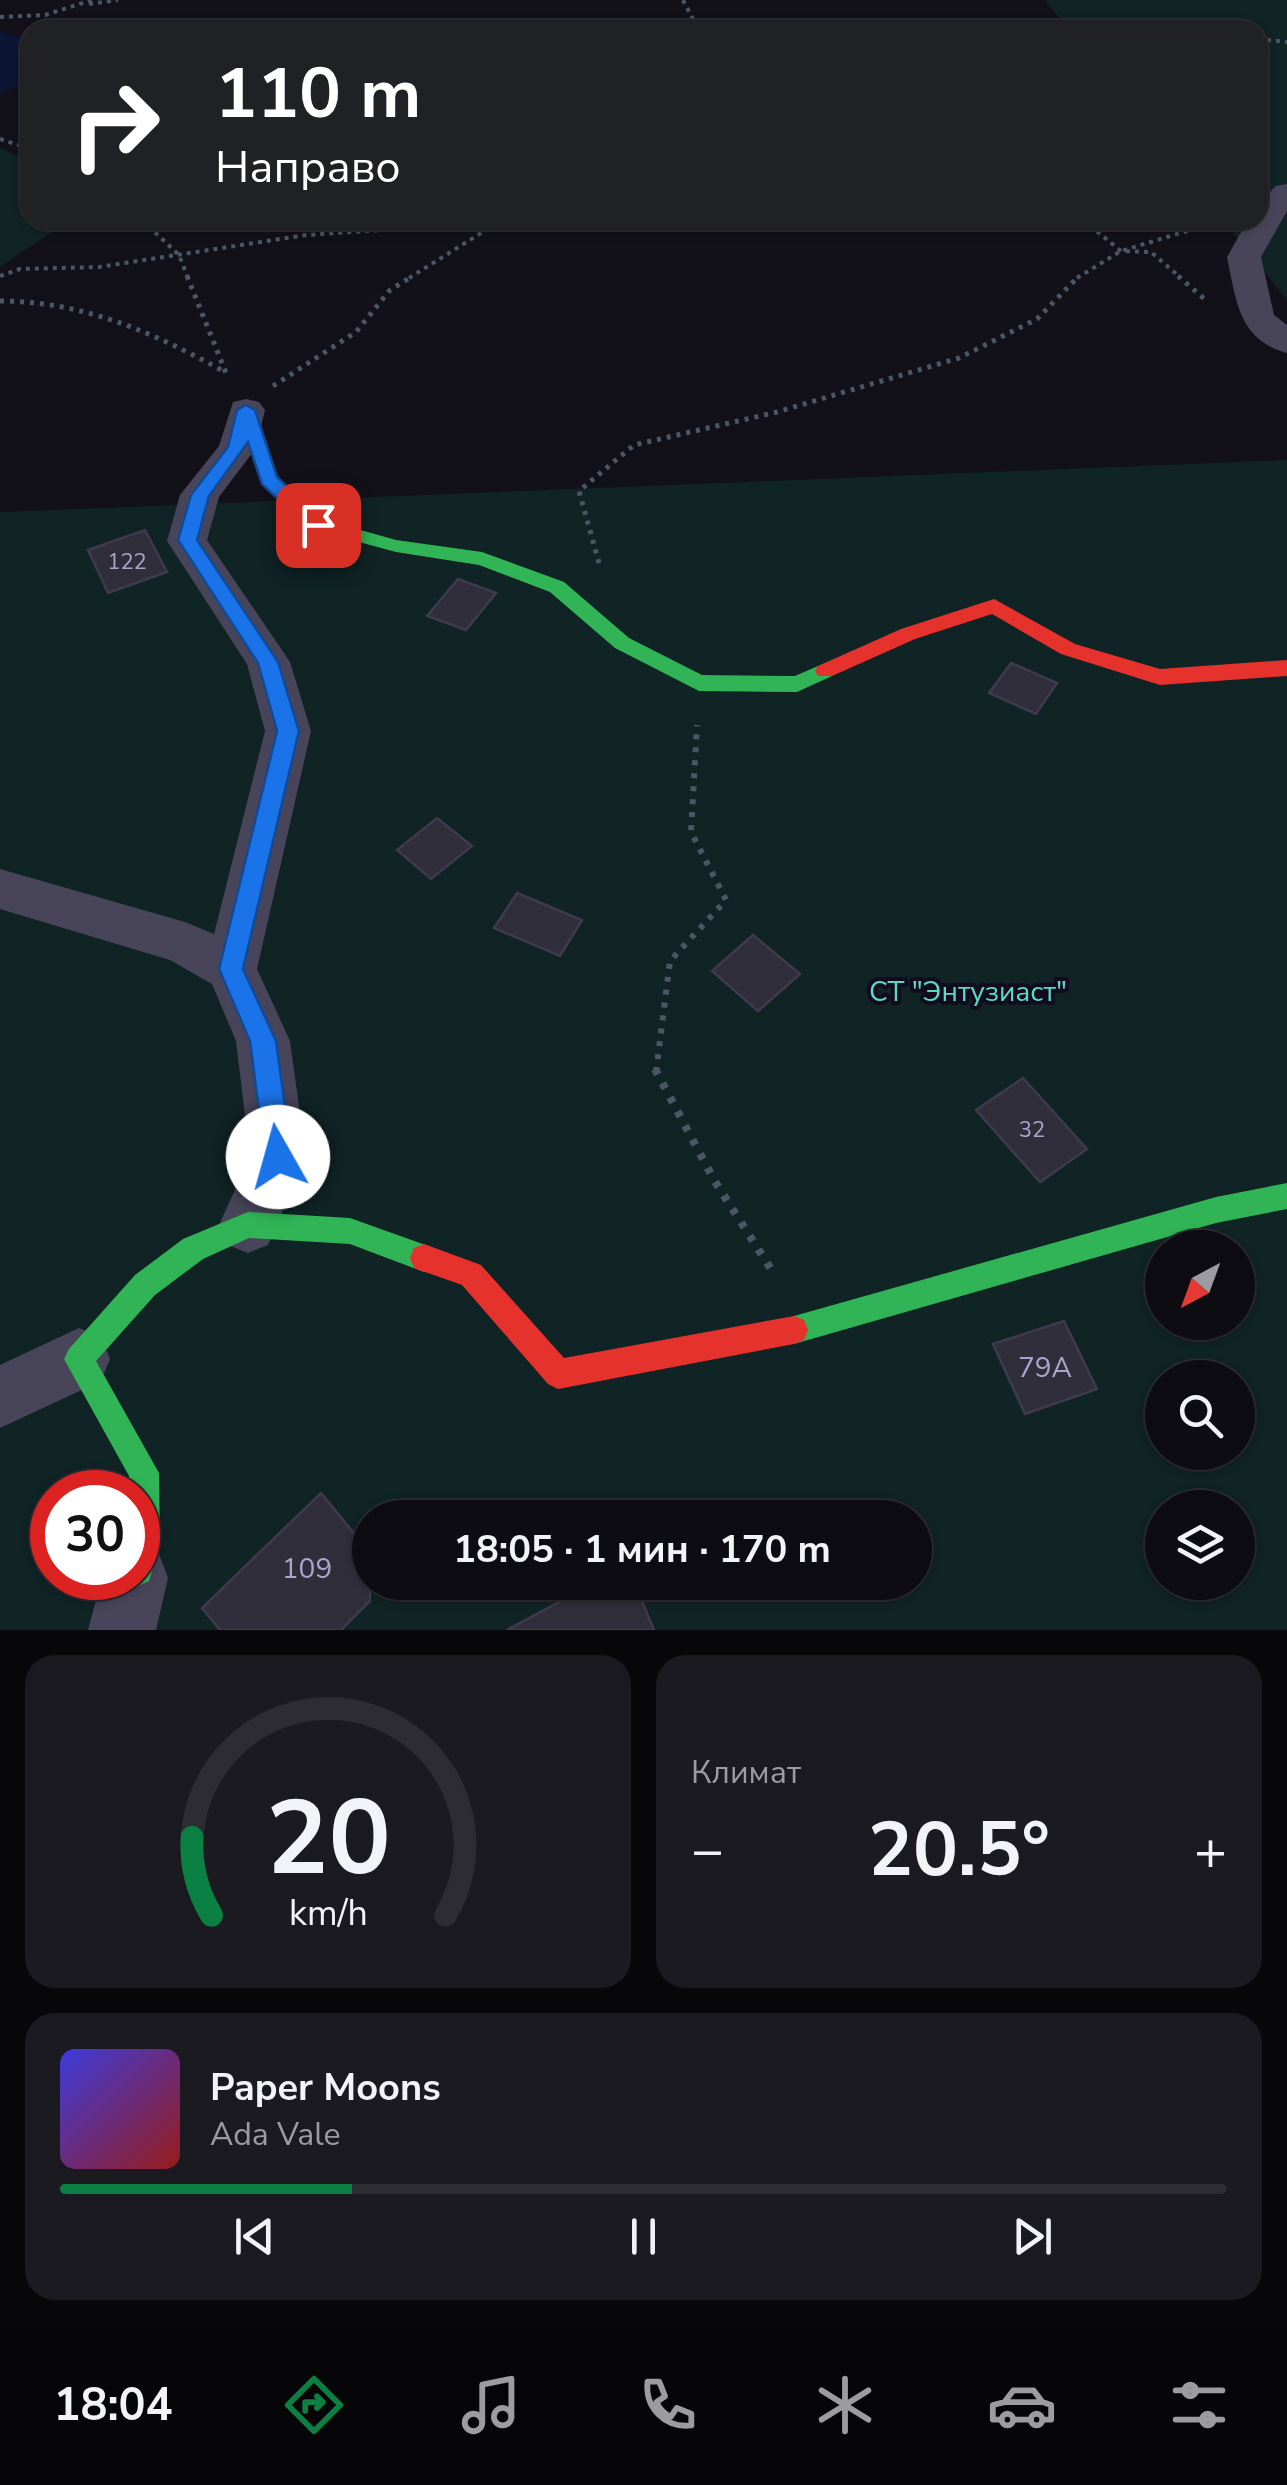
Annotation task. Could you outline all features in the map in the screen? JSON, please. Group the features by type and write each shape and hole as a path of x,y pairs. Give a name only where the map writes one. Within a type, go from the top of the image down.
{"street":[{"path":"1268,212 1287,193"},
{"path":"1258,230 1244,257 1258,319 1287,342"},
{"path":"246,410 269,480 318,525 396,546 482,559 556,587 622,643 699,684 797,684 908,634 994,606 1068,648 1160,677 1287,668"},
{"path":"231,969 288,731 268,662 187,540 200,495 237,448 246,410"},
{"path":"0,889 185,943 231,969 263,1041 278,1157 248,1225"},
{"path":"0,1397 79,1359 145,1285 193,1249 248,1225 350,1232 470,1275 558,1374 808,1327 1216,1210 1287,1196"},
{"path":"79,1359 142,1470"},
{"path":"122,1630 130,1600"}],"path":[{"path":"0,18 45,15 90,2 118,0"},
{"path":"153,230 180,255 224,372 246,410 279,380 356,332 390,290 486,230"},
{"path":"0,276 20,269 99,267 306,235 381,230"},
{"path":"1096,230 1121,251 1151,252 1228,318 1258,319"},
{"path":"622,643 578,491 634,445 777,412 959,358 1037,319 1079,276 1121,251 1192,230"},
{"path":"0,301 20,300 118,320 172,342 224,372"},
{"path":"699,684 692,832 726,900 670,962 655,1069 714,1180 808,1327"}],"green space":[{"path":"1045,0 1287,0 1287,300 1231,230 1268,230 1268,20 1061,20"},
{"path":"0,148 20,157 20,230 55,230 0,267"},
{"name":"СТ \"Энтузиаст\"","path":"1287,460 1287,1630 0,1630 0,512"}],"water":[{"path":"0,32 20,36 20,82 0,94"}],"building":[{"path":"145,530 167,572 108,593 88,550"},
{"path":"458,579 496,593 466,630 427,616"},
{"path":"1011,663 1057,683 1036,714 989,693"},
{"path":"437,818 472,846 431,879 397,850"},
{"path":"517,893 582,920 560,956 494,928"},
{"path":"753,935 800,974 758,1011 712,971"},
{"path":"1023,1078 1087,1149 1040,1182 976,1110"},
{"path":"1064,1321 1097,1389 1025,1414 993,1344"},
{"path":"321,1493 352,1531 352,1600 370,1601 341,1630 220,1630 202,1608"},
{"path":"563,1600 642,1600 654,1630 507,1630"}],"traffic: fast":[{"path":"246,410 269,480 318,525 396,546 482,559 557,587 622,643 699,683 797,684 825,671"},
{"path":"794,1330 1216,1210 1287,1196"},
{"path":"142,1470 79,1359 145,1285 193,1249 248,1225 350,1231 424,1258"}],"traffic: jam":[{"path":"825,671 908,634 994,606 1068,649 1160,677 1287,668"},
{"path":"424,1258 471,1275 558,1374 794,1330"}],"route":[{"path":"278,1157 263,1041 231,969 288,731 268,662 187,540 200,495 237,448 246,410 269,480 318,525"}]}
